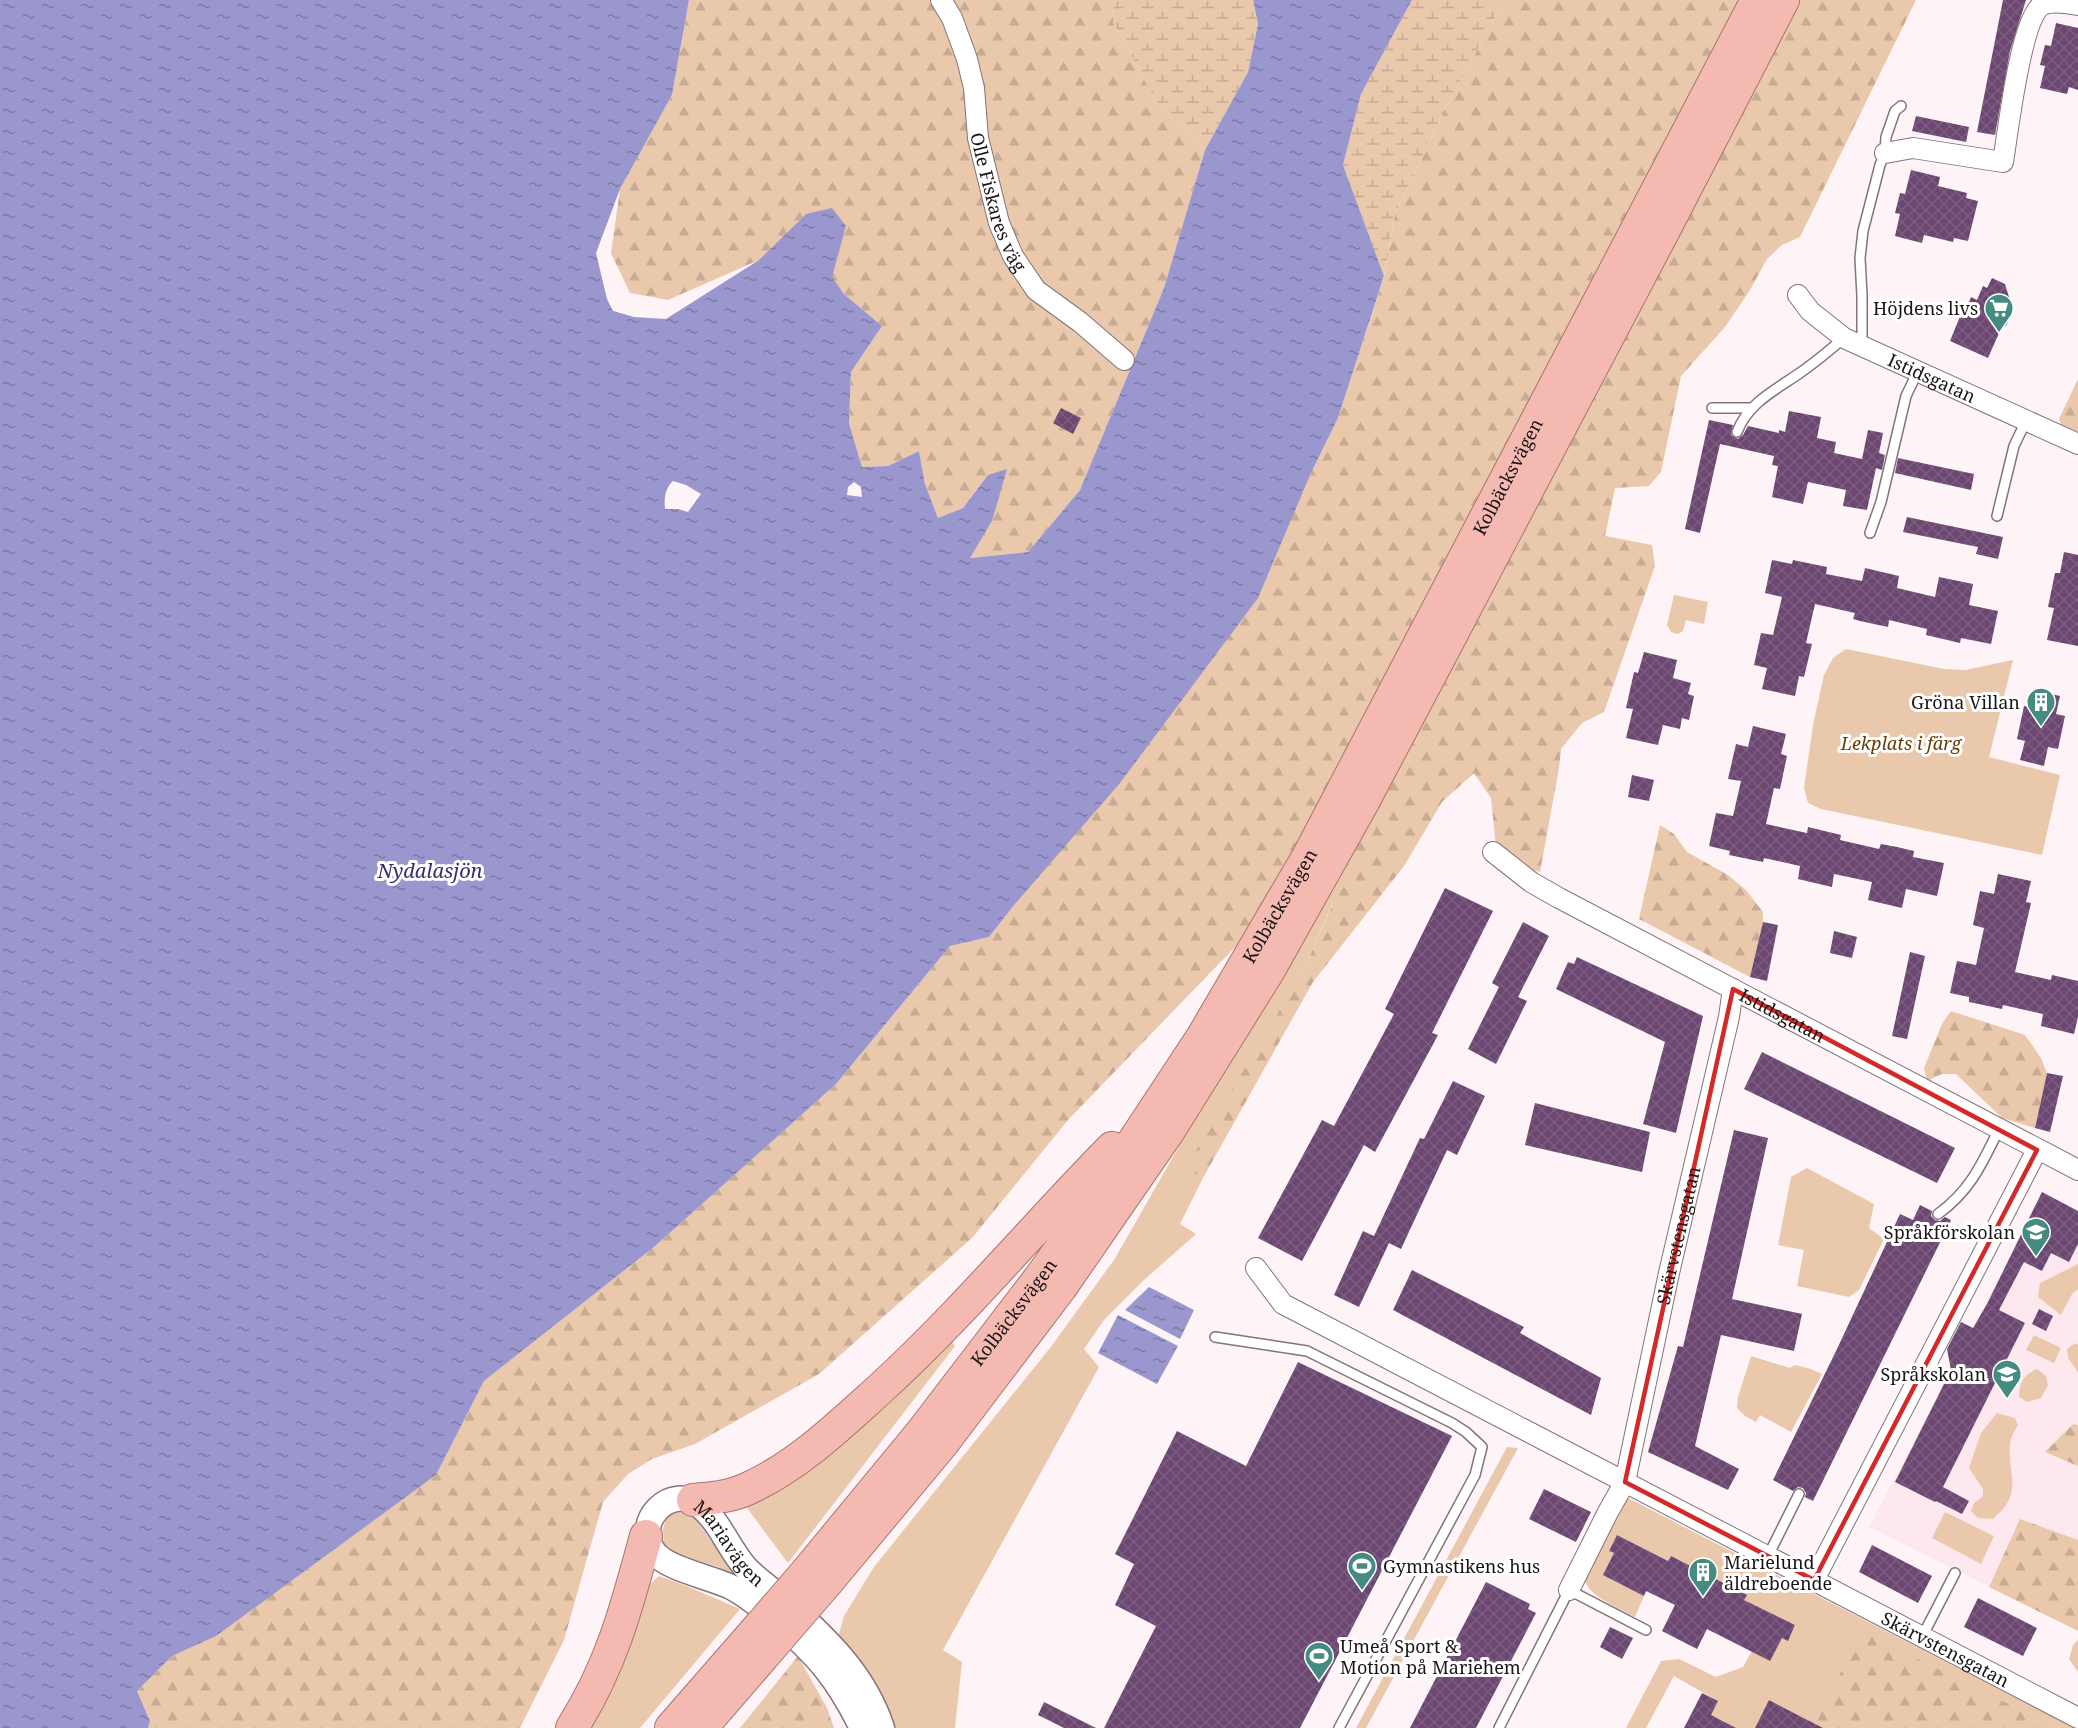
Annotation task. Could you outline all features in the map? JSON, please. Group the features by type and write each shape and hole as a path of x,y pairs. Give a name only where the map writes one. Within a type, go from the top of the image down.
{"highway":[{"name":"Kolbäcksvägen","path":"819,1574 1095,1200 1159,1104 1248,961 1314,844 1757,0"},
{"name":"Kolbäcksvägen","path":"671,1728 768,1633 819,1574 942,1444 1061,1287 1168,1132 1269,970 1378,773 1783,0"},
{"path":"693,1500 725,1496 746,1490 775,1474 839,1427 900,1371 1111,1149 1159,1104"},
{"path":"572,1728 596,1687 617,1639 646,1536"},
{"name":"Kolbäcksvägen","path":"701,1728 768,1633"}],"street":[{"name":"Olle Fiskares väg","path":"941,0 952,18 968,59 974,88 978,138 999,223 1013,256 1036,290 1080,322 1124,360"},
{"path":"1886,153 1913,148 2003,162 2024,43 2035,13 2041,5 2048,3 2078,5"},
{"name":"Istidsgatan","path":"1797,295 1810,311 1853,342 2078,444"},
{"name":"Istidsgatan","path":"1493,852 1532,882 2078,1170"},
{"name":"Skärvstensgatan","path":"1626,1482 1669,1273 1729,1017 1733,989"},
{"path":"1814,1580 2037,1150"},
{"name":"Skärvstensgatan","path":"1256,1268 1283,1304 2078,1718"},
{"path":"1569,1590 1608,1512 1626,1482"},
{"name":"Mariavägen","path":"862,1728 853,1709 826,1667 807,1646 760,1606 734,1588 714,1579 669,1565 661,1560 646,1536 649,1521 663,1504 677,1498 693,1500 713,1520 745,1567 835,1648 851,1668 882,1728"}],"lane":[{"path":"1737,432 1751,408 1761,399 1804,370 1853,342 1861,246 1876,177 1886,153 1886,137 1895,111 1900,106"},
{"path":"1870,533 1881,502 1906,396 1918,371"},
{"path":"1712,408 1751,408"},
{"path":"1997,516 2014,446 2026,421"},
{"path":"1938,1214 1955,1201 1972,1181 1999,1129"},
{"path":"1215,1337 1307,1351 1452,1423 1482,1447 1474,1475 1339,1728"},
{"path":"1768,1556 1799,1494"},
{"path":"1922,1637 1955,1573"},
{"path":"1499,1728 1569,1590 1646,1630"}],"highlighted area":[{"path":"1733,989 2037,1150 1814,1580 1625,1482"}],"shaded area":[{"name":"Språkskolan","path":"2042,1192 2078,1211 2078,1631 1869,1527"}],"green space":[{"path":"689,0 1114,0 1113,22 1157,103 1205,150 1164,288 1080,490 1028,552 969,558 992,521 988,475 963,508 938,518 925,484 919,451 888,466 862,467 849,423 851,372 882,326 844,294 831,277 846,226 806,214 759,260 668,300 630,293 611,253 620,189 672,95"},
{"path":"1114,0 1253,0 1258,24 1248,72 1205,150 1157,103 1113,22"},
{"path":"1412,0 1505,0 1444,110 1395,214 1384,276 1343,165 1361,94"},
{"path":"1505,0 1916,0 1800,237 1782,245 1767,259 1750,290 1725,327 1681,376 1661,472 1649,486 1615,488 1605,536 1652,545 1655,566 1604,712 1582,723 1561,749 1540,872 1520,867 1496,847 1491,798 1474,773 1442,802 1404,866 1313,982 1203,1178 1185,1169 1305,967 1333,903 1296,884 1068,1120 973,1237 819,1374 695,1444 652,1459 628,1474 603,1502 564,1640 520,1728 148,1728 150,1721 137,1691 172,1656 216,1635 436,1475 484,1381 654,1247 836,1084 950,946 989,937 1015,904 1310,475 1338,418 1384,277 1395,214 1444,110"},
{"path":"2078,379 2078,432 2061,425 2059,419"},
{"path":"1674,595 1708,602 1704,624 1686,620 1683,631 1678,634 1671,632 1667,625"},
{"name":"Lekplats i färg","path":"1846,649 1944,669 1965,670 2013,660 1989,757 2060,775 2042,855 1821,809 1808,803 1804,788 1813,725 1824,675 1833,658"},
{"path":"1660,825 1674,834 1687,852 1728,875 1746,890 1763,912 1763,922 1750,977 1639,919"},
{"path":"1322,897 1333,902 1305,967 1186,1169 1203,1178 1180,1224 1196,1234 1144,1280 1104,1320 1084,1349 1099,1367 943,1650 962,1662 955,1728 882,1728 835,1648 844,1616 874,1567 1050,1348 1114,1260"},
{"path":"1951,1011 2025,1035 2041,1058 2047,1073 2035,1128 2002,1118 1956,1074 1942,1074 1927,1081 1924,1068 1942,1024"},
{"path":"1807,1168 1874,1204 1869,1228 1884,1239 1859,1290 1849,1297 1797,1286 1804,1250 1778,1245 1791,1177"},
{"path":"2078,1264 2078,1289 2072,1294 2061,1315 2038,1297 2040,1283"},
{"path":"2034,1335 2061,1348 2054,1363 2026,1350"},
{"path":"949,1337 955,1346 788,1563 744,1504"},
{"path":"2075,1343 2078,1345 2078,1372 2068,1358 2067,1349"},
{"path":"1751,1356 1790,1368 1795,1365 1811,1369 1822,1374 1791,1432 1760,1415 1756,1422 1737,1408 1738,1397"},
{"path":"2037,1369 2046,1376 2048,1385 2041,1398 2027,1402 2019,1397 2021,1383"},
{"path":"1997,1413 2015,1418 2018,1425 2010,1443 2012,1492 2003,1509 1993,1519 1978,1518 1971,1511 1974,1503 1983,1496 1983,1489 1969,1468 1981,1433"},
{"path":"2073,1424 2078,1425 2078,1466 2045,1452"},
{"path":"1507,1447 1518,1448 1366,1728 1356,1728"},
{"path":"1626,1497 2074,1728 2057,1728 1862,1632 1812,1728 1808,1720 1769,1700 1755,1728 1731,1728 1732,1726 1717,1718 1704,1728 1718,1701 1674,1676 1646,1728 1626,1728 1661,1661 1679,1659 1716,1677 1743,1667 1752,1651 1782,1638 1788,1640 1795,1626 1744,1600 1746,1595 1671,1556 1668,1561 1617,1535 1609,1551 1614,1553 1644,1596 1635,1617 1598,1597 1587,1586 1585,1580"},
{"path":"678,1511 693,1515 711,1541 744,1579 716,1566 675,1554 664,1544 663,1529 667,1516"},
{"path":"1945,1512 1994,1536 1981,1564 1932,1538"},
{"path":"2020,1519 2078,1540 2078,1631 1989,1587"},
{"path":"659,1576 740,1609 640,1728 590,1728 608,1693 648,1586"},
{"path":"1862,1631 2057,1728 1812,1728"},
{"path":"2078,1640 2078,1672 2069,1659 2073,1645"},
{"path":"798,1656 827,1708 834,1728 740,1728"}],"water":[{"name":"Nydalasjön","path":"0,0 689,0 672,95 620,189 596,253 607,299 613,311 634,317 666,319 759,260 806,214 832,208 846,226 832,277 844,294 882,326 851,372 849,423 862,467 888,466 919,451 925,484 938,518 963,508 988,475 1007,469 992,521 970,558 1028,552 1080,490 1164,288 1205,150 1248,72 1258,24 1253,0 1412,0 1361,94 1343,165 1384,276 1338,418 1310,475 1258,598 1120,783 989,937 950,946 836,1084 654,1247 484,1381 436,1475 216,1636 172,1656 137,1691 150,1721 148,1728 0,1728","holes":["673,481 686,485 701,494 688,512 665,509 666,493","854,482 861,487 862,497 847,495 848,487"]},
{"path":"1149,1287 1194,1310 1180,1339 1125,1310"},
{"path":"1118,1315 1178,1346 1157,1384 1098,1353"}],"building":[{"path":"2003,0 2026,0 2010,51 1995,135 1977,132"},
{"path":"2056,23 2078,28 2078,90 2069,87 2067,94 2040,88 2045,66 2040,65 2045,45 2051,46"},
{"path":"1916,116 1969,127 1966,142 1912,131"},
{"path":"1911,170 1940,177 1938,186 1967,193 1966,198 1978,201 1968,241 1954,238 1953,242 1924,235 1922,243 1895,236 1900,214 1895,213 1900,193 1905,194"},
{"path":"1992,278 2005,284 2013,310 2006,326 2003,324 1988,358 1950,341 1965,304 1968,305 1971,297 1977,300 1983,286 1987,288"},
{"path":"1061,408 1081,418 1073,434 1053,423"},
{"path":"1789,411 1821,417 1817,438 1836,442 1834,453 1862,459 1868,430 1883,433 1879,453 1885,455 1882,470 1876,468 1867,510 1843,506 1846,490 1808,482 1803,504 1772,497 1778,466 1772,465 1774,456 1720,444 1700,533 1685,529 1709,420 1733,425 1731,435 1738,439 1748,426 1779,433 1779,430 1785,432"},
{"path":"1898,458 1974,474 1971,490 1895,473"},
{"path":"1907,517 2003,537 1998,559 1976,554 1978,547 1903,532"},
{"path":"2064,552 2078,555 2078,646 2047,640 2054,608 2048,607 2055,573 2060,573"},
{"path":"1772,560 1792,564 1793,560 1827,567 1826,574 1862,581 1865,568 1899,576 1897,588 1935,597 1939,577 1973,584 1969,605 1998,611 1991,644 1961,638 1960,643 1926,635 1927,629 1889,620 1888,627 1860,621 1853,619 1855,613 1815,604 1806,643 1812,644 1804,677 1799,676 1795,696 1762,689 1767,668 1754,665 1761,633 1773,635 1782,597 1765,593"},
{"path":"1644,652 1677,660 1673,678 1691,683 1688,694 1694,696 1689,720 1682,718 1680,729 1663,725 1658,745 1626,738 1633,709 1626,708 1634,672 1638,673"},
{"name":"Gröna Villan","path":"2036,691 2060,696 2056,714 2065,716 2058,749 2048,747 2044,766 2020,760 2025,741 2017,739 2024,706 2032,708"},
{"path":"1753,726 1786,734 1781,754 1787,756 1780,789 1774,788 1766,824 1807,833 1808,827 1841,835 1840,840 1879,849 1881,844 1897,847 1914,851 1913,857 1944,863 1937,896 1906,889 1902,908 1868,900 1872,882 1834,874 1832,887 1798,879 1800,866 1764,858 1763,862 1729,855 1730,851 1709,846 1716,813 1733,816 1741,781 1728,779 1736,744 1748,747"},
{"path":"1632,775 1654,780 1649,801 1628,797"},
{"path":"1998,874 2031,881 2026,902 2031,903 2015,972 2051,980 2052,975 2078,981 2078,1017 2074,1034 2041,1026 2043,1014 2003,1005 2002,1009 1969,1002 1969,997 1950,993 1957,961 1976,965 1984,928 1973,925 1980,891 1994,894"},
{"path":"1445,888 1493,911 1432,1033 1438,1035 1375,1152 1364,1145 1302,1261 1258,1238 1322,1120 1334,1126 1394,1014 1385,1009"},
{"path":"1523,922 1549,936 1518,997 1527,1001 1496,1064 1468,1049 1499,987 1492,983"},
{"path":"1763,922 1778,925 1767,981 1750,977"},
{"path":"1834,931 1857,937 1852,958 1830,953"},
{"path":"1910,952 1925,956 1907,1039 1892,1036"},
{"path":"1577,957 1703,1016 1676,1133 1643,1124 1665,1042 1556,989 1568,962 1574,964"},
{"path":"1762,1052 1955,1148 1937,1183 1744,1089"},
{"path":"2047,1073 2063,1076 2050,1132 2035,1128"},
{"path":"1453,1081 1485,1096 1457,1155 1447,1150 1401,1249 1389,1243 1359,1307 1334,1295 1363,1231 1374,1236 1420,1138 1424,1139"},
{"path":"1535,1103 1650,1132 1642,1172 1525,1145"},
{"path":"1734,1130 1768,1138 1732,1299 1802,1314 1794,1351 1721,1335 1695,1446 1739,1469 1728,1490 1648,1452 1678,1346 1683,1347"},
{"path":"2042,1192 2078,1211 2078,1244 2069,1262 2051,1253 2042,1271 2024,1262 1999,1310 2025,1323 1943,1487 1969,1501 1962,1514 1895,1482 1951,1370 1947,1349 1961,1322 1973,1328"},
{"path":"1920,1205 1932,1211 1931,1216 1935,1220 1940,1221 1945,1217 1951,1220 1813,1501 1805,1497 1806,1493 1803,1488 1798,1487 1793,1491 1773,1480 1900,1214 1913,1220"},
{"path":"1412,1270 1524,1327 1520,1333 1601,1378 1591,1415 1393,1310"},
{"path":"2039,1309 2053,1316 2046,1331 2032,1324"},
{"path":"1298,1362 1452,1436 1300,1728 1104,1728 1156,1626 1115,1605 1134,1564 1115,1554 1177,1431 1246,1466"},
{"path":"1544,1489 1591,1512 1576,1542 1529,1519"},
{"name":"Marielund äldreboende","path":"1617,1535 1668,1561 1671,1556 1747,1595 1744,1600 1795,1625 1788,1641 1782,1638 1770,1661 1707,1629 1697,1649 1662,1631 1675,1605 1646,1591 1644,1596 1603,1575 1614,1553 1609,1551"},
{"path":"1872,1545 1932,1576 1918,1603 1859,1572"},
{"path":"1486,1582 1530,1604 1528,1609 1536,1613 1476,1728 1410,1728"},
{"path":"1978,1598 2037,1628 2023,1656 1964,1627"},
{"path":"1610,1627 1633,1638 1622,1659 1600,1647"},
{"path":"1702,1693 1718,1701 1711,1715 1736,1728 1684,1728"},
{"path":"1769,1700 1823,1728 1755,1728"},
{"path":"1044,1702 1096,1728 1064,1728 1038,1715"}],"place":[{"name":"Höjdens livs","path":"1999,334"},
{"name":"Gröna Villan","path":"2041,728"},
{"name":"Språkförskolan","path":"2036,1258"},
{"name":"Språkskolan","path":"2007,1400"},
{"name":"Gymnastikens hus","path":"1362,1592"},
{"name":"Marielund äldreboende","path":"1703,1598"},
{"name":"Umeå Sport & Motion på Mariehem","path":"1319,1682"}]}
